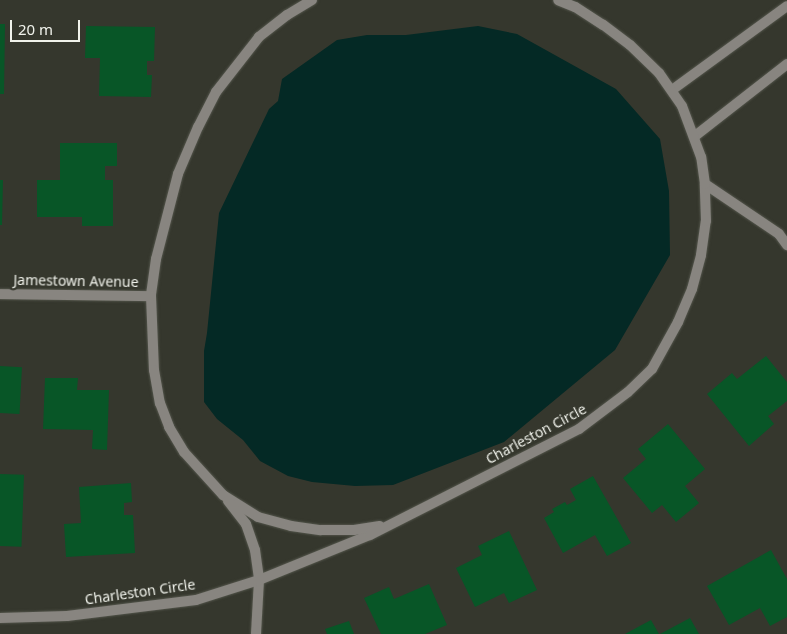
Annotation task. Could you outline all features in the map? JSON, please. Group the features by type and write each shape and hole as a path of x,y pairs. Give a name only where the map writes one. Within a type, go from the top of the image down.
{"street":[{"path":"293,0 308,1"},
{"name":"Charleston Circle","path":"0,618 67,616 196,600 259,580 391,524 579,429 615,404 652,368 670,339 692,289 701,255 706,221 705,184 701,157 695,136 682,106 659,72 630,45 589,16 558,0"},
{"name":"Charleston Circle","path":"308,1 259,37 216,92 198,127 178,174 156,259 151,296 154,370 160,403 169,427 184,452 224,495 258,517 291,526 320,530 354,530 391,524"},
{"path":"672,90 787,6"},
{"path":"695,136 787,64"},
{"path":"705,184 779,234 787,244"},
{"name":"Jamestown Avenue","path":"0,294 151,296"},
{"path":"224,495 246,524 252,537 259,580 256,634"}],"water":[{"path":"478,26 517,34 616,89 660,139 669,191 670,255 615,350 504,442 393,485 355,486 312,482 288,476 260,461 243,440 217,419 204,402 204,351 219,213 269,109 278,101 282,79 337,40 367,35 406,35"}],"building":[{"path":"0,24 5,24 4,94 0,94"},
{"path":"86,26 155,27 154,61 147,61 147,75 152,75 151,97 99,96 100,58 85,58"},
{"path":"60,143 117,143 117,166 105,166 105,180 113,180 113,226 82,226 82,217 37,217 37,180 60,180"},
{"path":"0,180 3,180 2,225 0,225"},
{"path":"766,356 787,382 787,401 768,416 774,424 749,446 707,394 732,373 737,379"},
{"path":"0,366 22,367 20,414 0,413"},
{"path":"45,378 78,378 77,390 109,390 107,450 92,449 93,430 43,429"},
{"path":"668,424 705,469 685,486 699,503 676,522 662,505 652,513 623,478 646,459 638,449"},
{"path":"0,474 24,475 21,547 0,546"},
{"path":"593,476 631,543 607,556 595,535 563,553 544,518 554,512 552,509 565,502 567,505 576,500 570,489"},
{"path":"131,483 132,502 124,503 124,515 133,515 135,553 66,557 64,524 81,523 79,487"},
{"path":"509,531 537,590 509,603 504,593 475,607 456,568 482,555 478,546"},
{"path":"771,550 787,579 787,617 770,626 760,608 729,625 707,586"},
{"path":"429,584 447,625 425,634 381,634 364,598 389,587 394,599"},
{"path":"690,618 699,634 660,634"},
{"path":"651,620 659,634 625,634"},
{"path":"349,621 354,634 327,634 325,629"}]}
